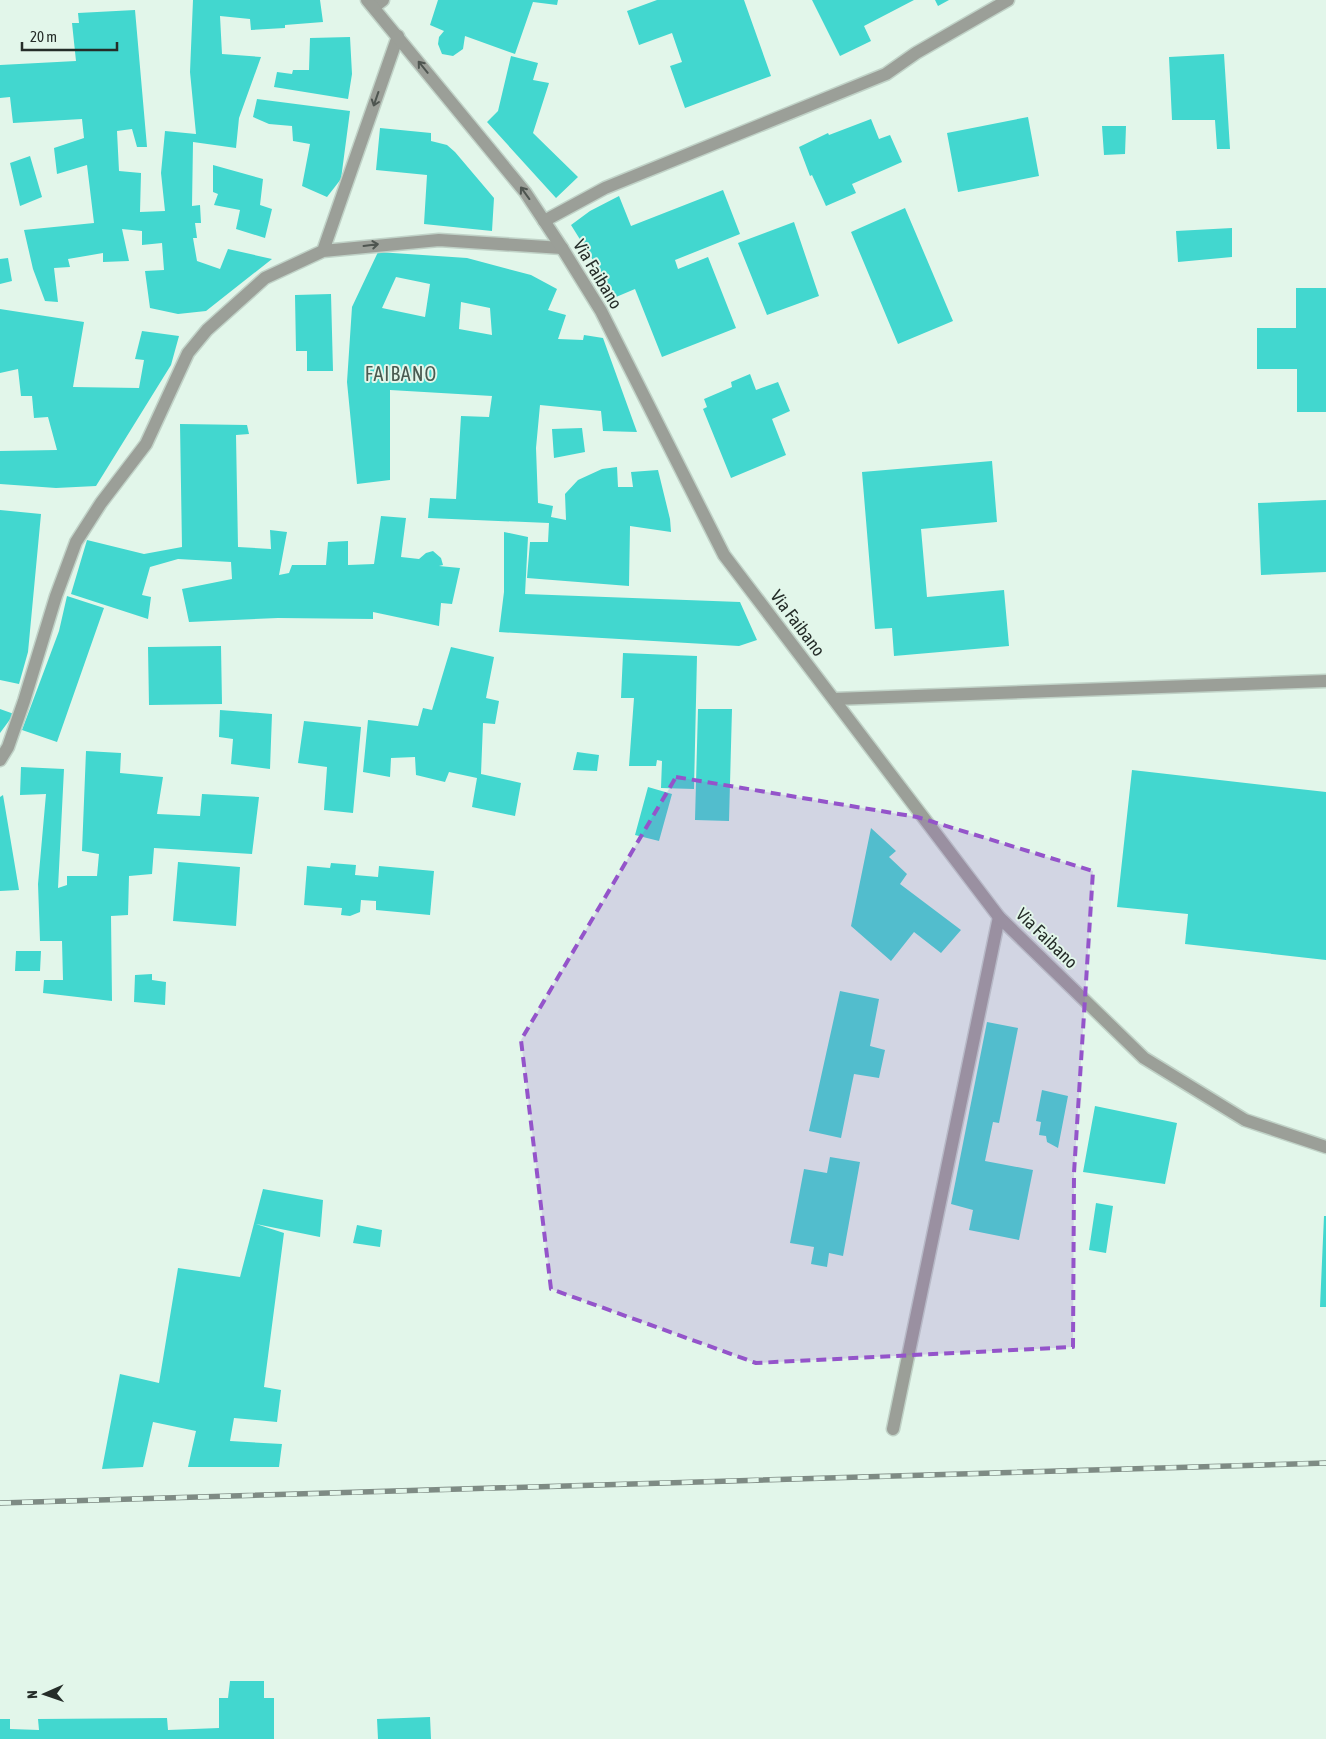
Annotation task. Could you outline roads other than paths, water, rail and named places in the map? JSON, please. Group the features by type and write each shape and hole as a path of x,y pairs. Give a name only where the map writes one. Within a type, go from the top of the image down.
{"street":[{"path":"544,221 605,188 886,74 916,54 1008,0"},
{"name":"Via Faibano","path":"375,2 398,36 525,192 562,248 601,311 724,556 1000,917 1144,1058 1245,1120 1326,1147"},
{"path":"323,251 398,36"},
{"path":"0,760 8,747 56,596 76,542 101,503 146,444 188,353 206,330 265,278 323,251 439,240 562,248"},
{"path":"834,699 1326,681"},
{"path":"893,1428 1000,917"}],"railway":[{"path":"0,1503 1326,1463"}],"district":[{"name":"FAIBANO","path":"401,373"}]}
